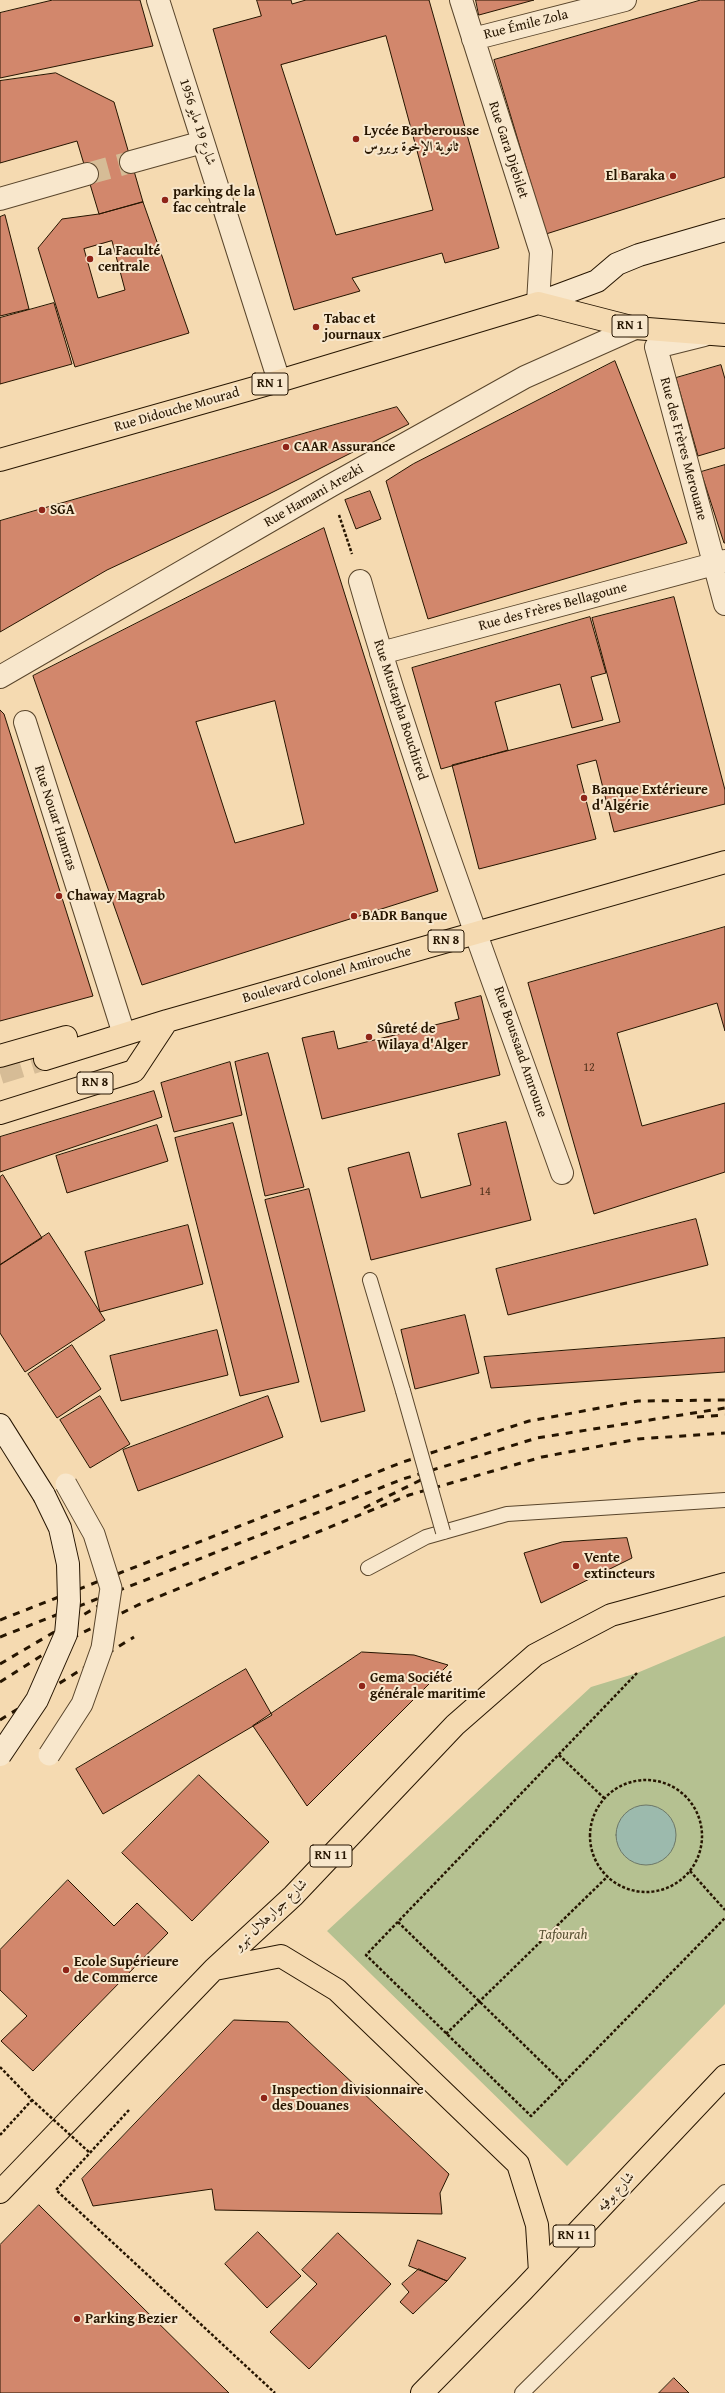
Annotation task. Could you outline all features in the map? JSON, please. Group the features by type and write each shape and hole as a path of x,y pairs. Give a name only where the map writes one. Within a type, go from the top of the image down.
{"main road":[{"name":"RN 1","path":"538,303 635,328 717,334"},
{"name":"Rue Didouche Mourad","path":"0,460 279,381 538,303"},
{"name":"Boulevard Colonel Amirouche","path":"45,1059 167,1021 725,862"},
{"name":"RN 8","path":"0,1056 97,1029 122,1028 167,1021"},
{"name":"RN 8","path":"0,1113 134,1071 167,1021"},
{"name":"شارع جوارهلال نهرو","path":"0,2192 214,1969 293,1896 455,1725 536,1655 611,1614 719,1588"},
{"path":"214,1969 280,1956 337,1990 518,2164 537,2225 540,2272"},
{"name":"شارع بوفيه","path":"422,2393 540,2272 725,2076"}],"street":[{"name":"شارع 19 مايو 1956","path":"158,0 279,381"},
{"name":"Rue Gara Djebilet","path":"461,0 540,252 538,303"},
{"name":"Rue Émile Zola","path":"473,39 625,0"},
{"path":"131,162 203,142"},
{"path":"0,199 87,174"},
{"path":"538,303 597,281 617,264 725,230"},
{"name":"Rue Hamani Arezki","path":"0,677 330,486 525,377 635,328"},
{"name":"Rue des Frères Merouane","path":"717,334 656,347 719,563 725,604"},
{"name":"Rue des Frères Bellagoune","path":"380,653 719,563"},
{"name":"Rue Mustapha Bouchired","path":"360,581 380,653 462,897 476,933"},
{"name":"Rue Nouar Hamras","path":"25,722 122,1028"},
{"name":"Rue Boussaad Amroune","path":"476,933 562,1172"},
{"path":"0,1425 44,1495 60,1528 68,1564 69,1602 66,1634 37,1700 0,1755"},
{"path":"49,1755 82,1704 102,1648 111,1588 94,1534 66,1484"}],"lane":[{"path":"370,1280 443,1532"},
{"path":"368,1568 426,1537 507,1514 725,1500"},
{"path":"522,2393 725,2192"}],"path":[{"path":"330,486 360,581"},
{"path":"637,1673 366,1955 531,2116 725,1918"},
{"path":"559,1755 604,1798"},
{"path":"638,1781 655,1781 672,1787 686,1797 697,1812 702,1829 701,1847 695,1864 684,1878 669,1888 652,1892 633,1891 615,1884 601,1870 592,1853 590,1834 593,1815 604,1798 619,1787 638,1781"},
{"path":"690,1871 725,1910"},
{"path":"446,2034 608,1876"},
{"path":"398,1922 479,2003 563,2083"},
{"path":"0,2068 32,2100 90,2153"},
{"path":"0,2135 32,2100"},
{"path":"129,2110 56,2190 87,2222 275,2393"}],"green space":[{"name":"Tafourah","path":"725,1636 725,2004 567,2166 327,1931 591,1687 637,1673"}],"shaded area":[{"path":"640,1805 652,1805 663,1810 671,1818 676,1829 674,1847 663,1860 652,1865 640,1865 629,1860 621,1852 616,1841 616,1829 621,1818 629,1810"}],"building":[{"path":"53,0 140,0 153,46 0,78 0,13"},
{"name":"Lycée Barberousse ثانوية الإخوة بربروس","path":"257,0 291,0 292,4 306,0 429,0 499,248 445,263 442,253 352,278 360,291 294,310 213,29 261,16","holes":["386,36 433,210 336,235 281,65"]},
{"path":"476,0 534,0 479,15"},
{"path":"701,0 725,0 725,177 546,234 494,60"},
{"path":"56,73 114,102 143,202 99,214 77,141 0,163 0,81"},
{"path":"143,202 189,333 75,367 38,248 62,219 99,214","holes":["112,241 125,290 98,298 84,249"]},
{"path":"5,215 29,309 0,316 0,217"},
{"path":"54,303 72,364 0,384 0,318"},
{"path":"615,361 687,543 428,619 386,481 413,464"},
{"path":"721,365 725,379 725,448 698,456 676,378"},
{"path":"397,407 409,424 267,495 107,570 0,632 0,521"},
{"path":"725,465 725,543 724,543 701,472"},
{"path":"370,491 381,519 356,529 345,500"},
{"path":"324,528 438,891 142,985 33,676","holes":["275,701 304,824 235,843 196,722"]},
{"path":"674,597 725,790 725,804 614,832 596,760 577,765 596,839 479,869 452,765 620,722 592,618"},
{"path":"590,617 606,673 591,677 603,720 572,728 560,684 495,702 508,750 441,769 412,668"},
{"path":"0,710 4,714 93,996 0,1021"},
{"path":"725,927 725,1031 717,1003 617,1033 642,1126 725,1103 725,1172 594,1214 528,983"},
{"path":"481,996 500,1075 322,1119 302,1038 334,1031 338,1049 459,1019 455,1003"},
{"path":"268,1053 304,1187 265,1196 235,1062"},
{"path":"230,1062 242,1115 174,1132 161,1083"},
{"path":"154,1091 162,1117 0,1172 0,1137"},
{"path":"506,1122 531,1220 371,1260 348,1168 409,1152 421,1198 471,1185 458,1134"},
{"path":"233,1123 299,1382 240,1396 175,1138"},
{"path":"157,1125 168,1161 67,1193 56,1156"},
{"path":"3,1175 42,1238 0,1265 0,1177"},
{"path":"309,1189 365,1411 321,1422 265,1200"},
{"path":"696,1219 708,1265 508,1315 496,1269"},
{"path":"188,1225 203,1284 100,1312 85,1252"},
{"path":"49,1233 105,1320 25,1372 0,1333 0,1265"},
{"path":"465,1315 479,1373 415,1389 401,1330"},
{"path":"217,1330 228,1375 121,1401 110,1356"},
{"path":"725,1338 725,1372 491,1388 484,1357"},
{"path":"72,1345 101,1389 57,1418 28,1374"},
{"path":"100,1396 130,1444 90,1468 60,1420"},
{"path":"268,1396 283,1437 138,1491 123,1450"},
{"path":"627,1538 632,1558 541,1603 524,1553 562,1542"},
{"path":"362,1652 414,1655 448,1665 307,1806 253,1726"},
{"path":"246,1669 272,1715 103,1814 76,1769"},
{"path":"199,1775 269,1842 192,1921 122,1853"},
{"name":"Ecole Supérieure de Commerce","path":"68,1880 114,1926 137,1903 168,1933 33,2071 1,2041 27,2016 0,1990 0,1950"},
{"name":"Inspection divisionnaire des Douanes","path":"234,2020 288,2022 449,2174 440,2193 442,2214 215,2210 212,2189 93,2206 82,2179"},
{"name":"Parking Bezier","path":"39,2205 229,2393 0,2393 0,2245"},
{"path":"258,2232 301,2276 267,2308 225,2264"},
{"path":"338,2233 391,2284 309,2369 270,2332 317,2284 302,2270"},
{"path":"418,2240 466,2258 447,2281 409,2266"},
{"path":"419,2269 447,2281 413,2314 400,2302 409,2292 402,2284"},
{"path":"674,2378 689,2393 659,2393"}],"tunnel":[{"path":"87,174 131,162"},
{"path":"0,1073 45,1059"}],"railway":[{"path":"0,1620 403,1462 529,1421 638,1401 725,1400"},
{"path":"0,1637 403,1479 537,1438 725,1408"},
{"path":"697,1417 725,1415"},
{"path":"0,1682 58,1645 138,1605 409,1495 542,1457 638,1439 725,1433"},
{"path":"364,1508 433,1474"},
{"path":"0,1664 105,1602"},
{"path":"0,1720 134,1637"}],"place":[{"name":"Lycée Barberousse ثانوية الإخوة بربروس","path":"356,139"},
{"name":"El Baraka","path":"673,176"},
{"name":"parking de la fac centrale","path":"165,200"},
{"name":"La Faculté centrale","path":"90,259"},
{"name":"Tabac et journaux","path":"316,327"},
{"name":"CAAR Assurance","path":"286,447"},
{"name":"SGA","path":"42,510"},
{"name":"Banque Extérieure d'Algérie","path":"584,798"},
{"name":"Chaway Magrab","path":"59,896"},
{"name":"BADR Banque","path":"354,916"},
{"name":"Sûreté de Wilaya d'Alger","path":"369,1037"},
{"name":"Vente extincteurs","path":"576,1566"},
{"name":"Gema Société générale maritime","path":"362,1686"},
{"name":"Ecole Supérieure de Commerce","path":"66,1970"},
{"name":"Inspection divisionnaire des Douanes","path":"264,2098"},
{"name":"Parking Bezier","path":"77,2319"}]}
